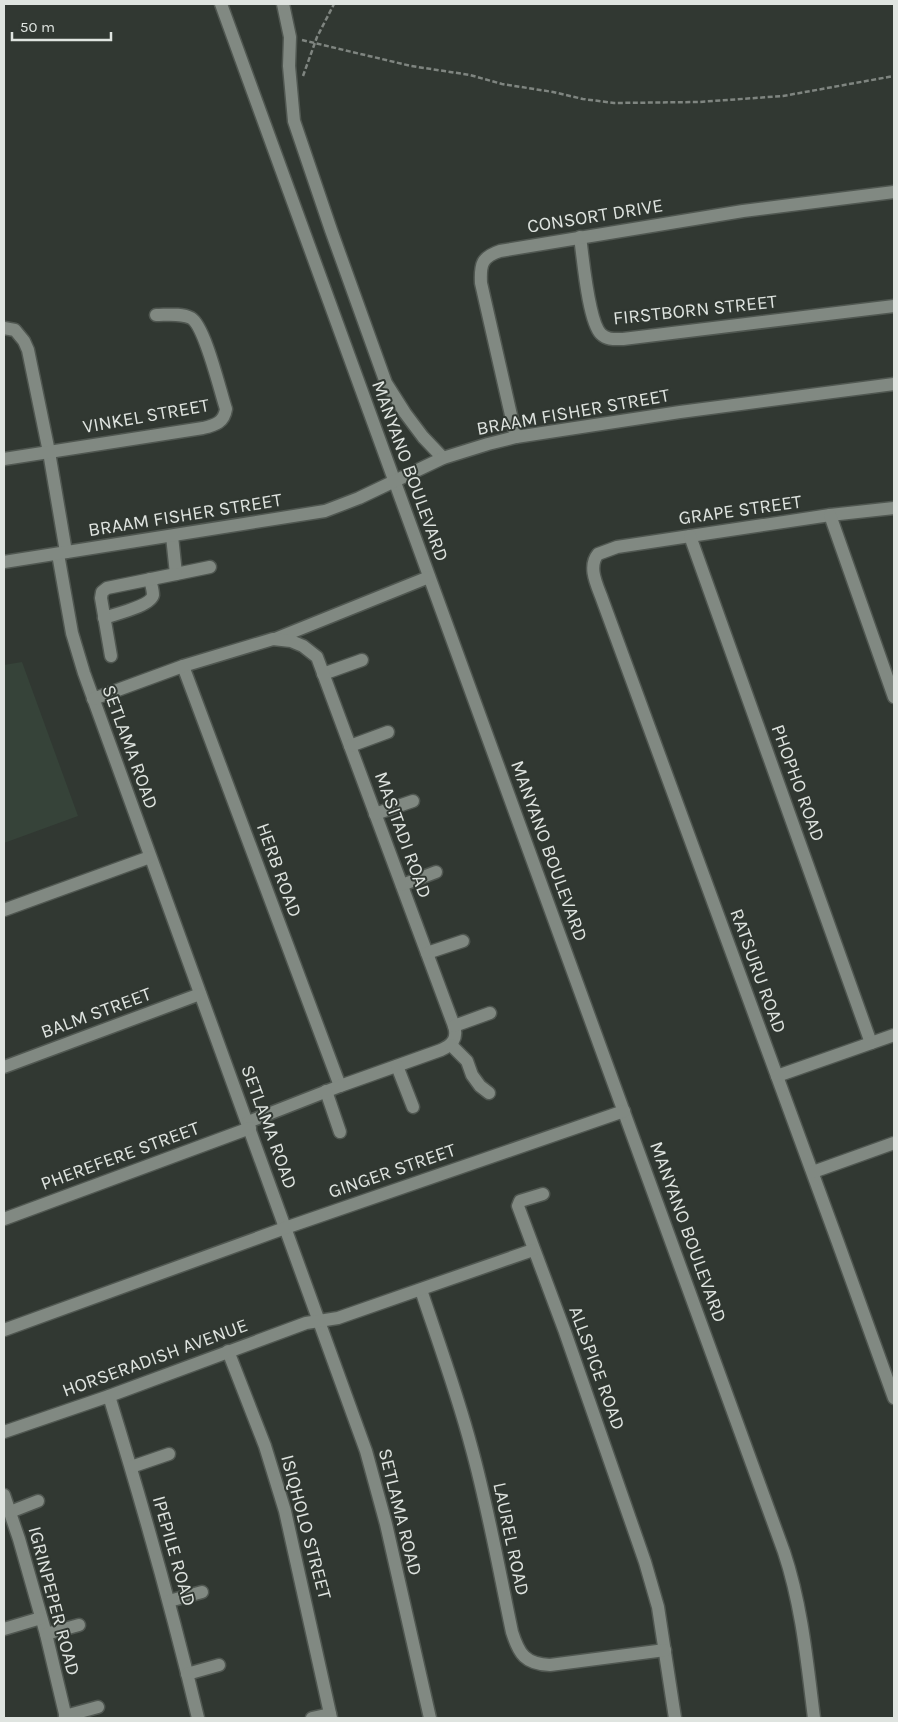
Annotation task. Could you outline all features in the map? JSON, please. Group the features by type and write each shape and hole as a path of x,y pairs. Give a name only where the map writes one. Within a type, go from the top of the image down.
{"street":[{"name":"MANYANO BOULEVARD","path":"221,4 792,1577 802,1631 814,1718"},
{"path":"283,4 290,37 289,66 294,121 331,230 386,383 423,437 443,458"},
{"name":"CONSORT DRIVE","path":"516,437 482,283 482,265 485,259 500,251 580,237 743,211 894,192"},
{"name":"FIRSTBORN STREET","path":"580,237 593,320 600,333 606,338 623,339 894,306"},
{"name":"VINKEL STREET","path":"49,452 203,428 221,422 225,416 226,408 202,332 192,318 177,315 156,315"},
{"name":"SETLAMA ROAD","path":"10,329 24,341 28,350 49,452 72,633 93,699 249,1125 374,1475 430,1718"},
{"name":"BRAAM FISHER STREET","path":"4,562 325,511 359,498 443,458 516,437 680,412 894,384"},
{"path":"4,459 49,452"},
{"name":"GRAPE STREET","path":"595,557 603,551 617,547 894,508"},
{"path":"830,516 894,697"},
{"path":"172,536 176,574"},
{"name":"PHOPHO ROAD","path":"690,536 871,1043"},
{"name":"RATSURU ROAD","path":"595,557 593,569 599,591 814,1172 894,1398"},
{"path":"111,656 101,598 102,592 108,588 210,567"},
{"path":"273,640 429,577"},
{"path":"104,618 145,604 151,600 153,594 150,579"},
{"name":"MASITADI ROAD","path":"93,699 183,666 273,640 291,641 303,646 317,657 454,1026 455,1036 451,1045"},
{"path":"323,674 362,660"},
{"name":"HERB ROAD","path":"183,666 340,1086"},
{"path":"350,746 388,732"},
{"path":"375,814 413,801"},
{"path":"4,910 150,857"},
{"path":"402,885 436,872"},
{"path":"427,953 463,941"},
{"name":"BALM STREET","path":"4,1066 200,994"},
{"path":"454,1026 490,1013"},
{"path":"777,1076 894,1034"},
{"path":"249,1125 326,1091 451,1045 467,1061 476,1081 488,1093"},
{"path":"397,1066 412,1107"},
{"path":"326,1091 340,1132"},
{"name":"GINGER STREET","path":"4,1330 285,1228 624,1110"},
{"name":"PHEREFERE STREET","path":"4,1219 249,1125"},
{"path":"814,1172 894,1143"},
{"name":"ALLSPICE ROAD","path":"543,1194 520,1201 518,1206 565,1332 646,1562 658,1607 675,1718"},
{"path":"319,1321 338,1318 533,1250"},
{"name":"LAUREL ROAD","path":"421,1290 456,1392 471,1445 486,1504 512,1632 519,1650 531,1662 550,1665 665,1650"},
{"name":"HORSERADISH AVENUE","path":"4,1432 109,1396 306,1323 319,1321"},
{"name":"ISIQHOLO STREET","path":"228,1351 265,1446 285,1511 315,1640 330,1716"},
{"name":"IPEPILE ROAD","path":"109,1396 169,1602 198,1718"},
{"path":"131,1467 169,1454"},
{"name":"IGRINPEPER ROAD","path":"4,1495 10,1512 9,1528 46,1634 65,1717"},
{"path":"10,1512 38,1501"},
{"path":"169,1602 202,1592"},
{"path":"4,1628 41,1618"},
{"path":"46,1634 79,1626"},
{"path":"187,1674 219,1664"},
{"path":"65,1717 98,1707"},
{"path":"312,1718 330,1716"}],"path":[{"path":"292,92 302,79 315,44 334,4"},
{"path":"290,37 411,66 470,75 502,84 614,103 698,102 783,96 894,76"}],"shaded area":[{"path":"22,662 78,816 4,843 4,665"}]}
